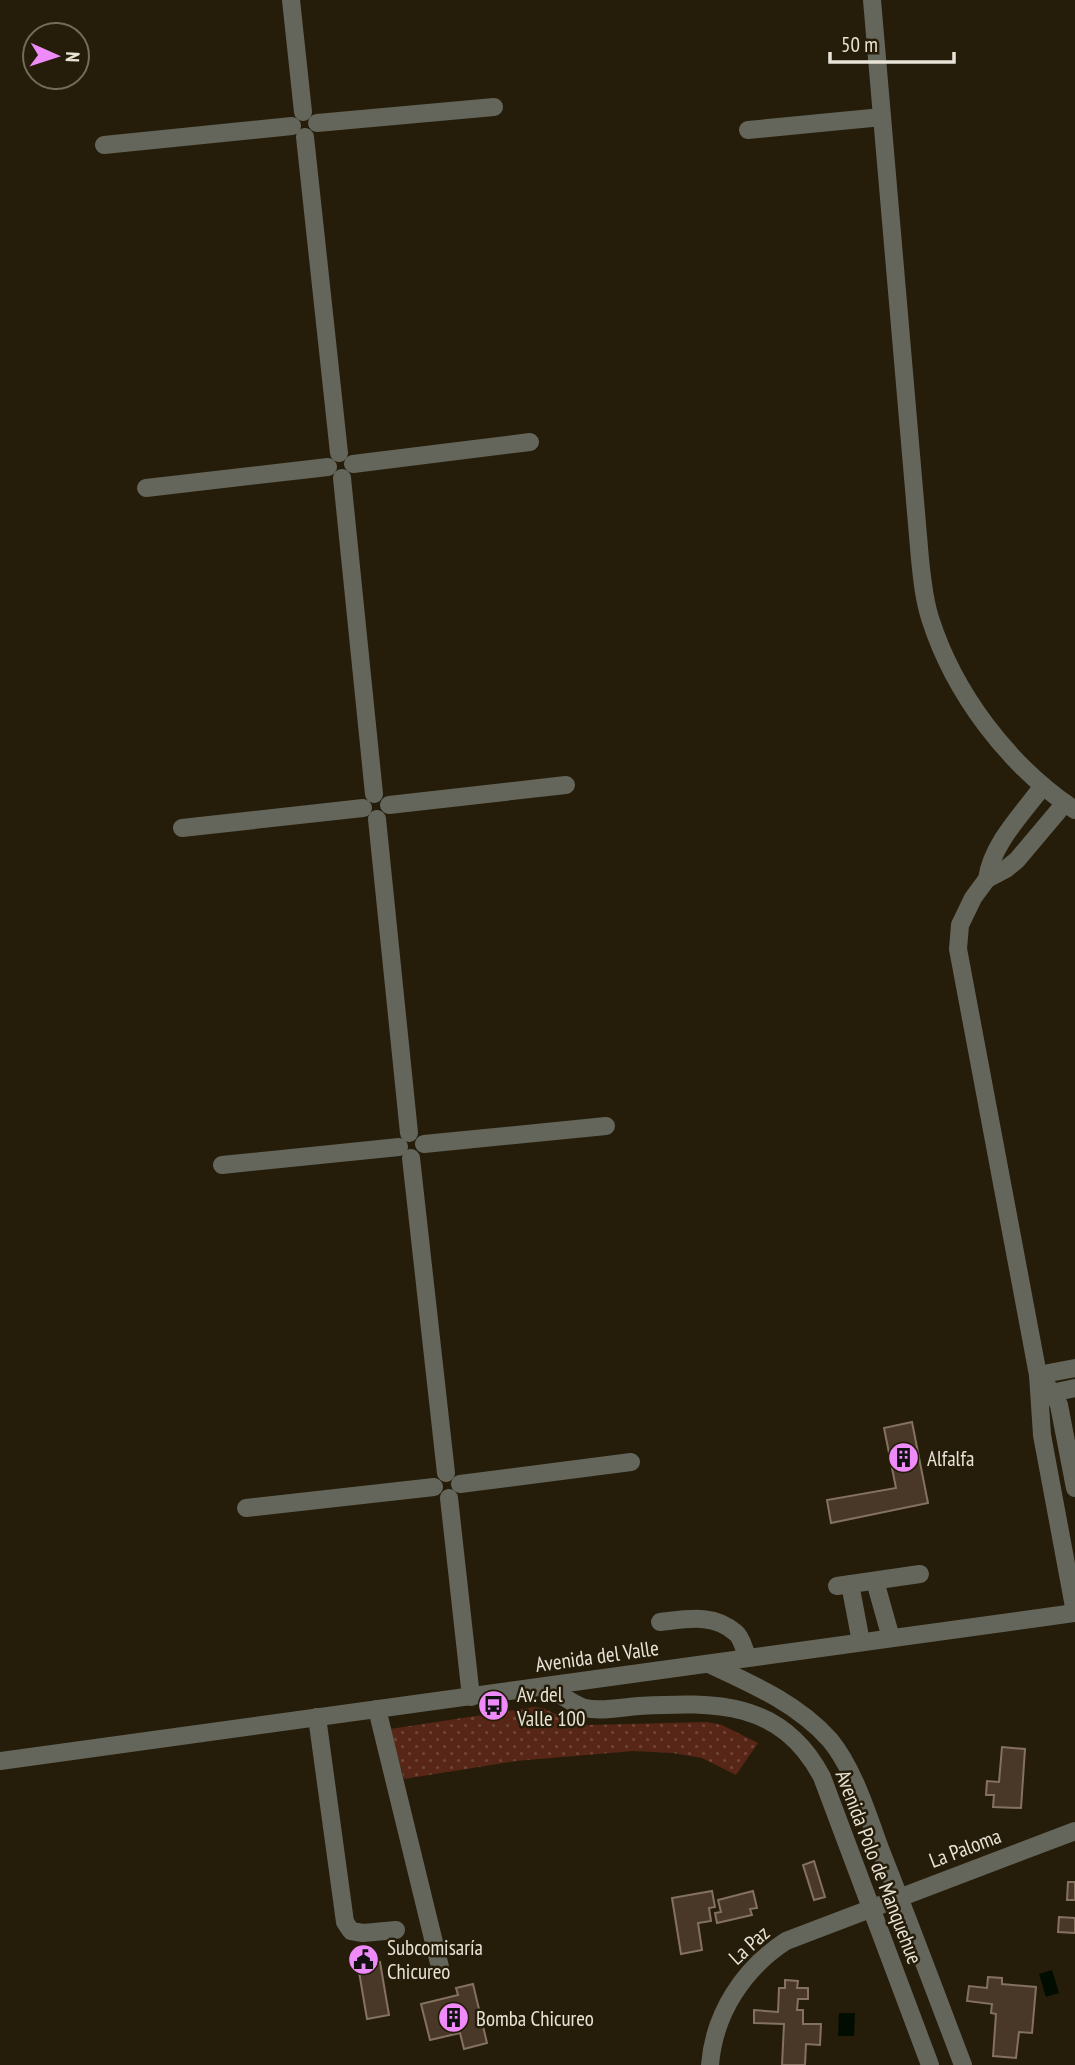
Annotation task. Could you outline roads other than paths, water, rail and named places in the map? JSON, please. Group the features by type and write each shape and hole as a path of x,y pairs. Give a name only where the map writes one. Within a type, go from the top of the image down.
{"street":[{"path":"291,0 376,806 406,1146 471,1697"},
{"path":"872,0 925,597 934,630 964,690 992,731 1043,786 1070,806 1017,860 987,879"},
{"path":"104,145 494,107"},
{"path":"748,130 882,117"},
{"path":"146,488 530,442"},
{"path":"182,828 566,785"},
{"path":"1043,786 996,851 987,879 963,916 958,948 1038,1375 1046,1394 1059,1405 1075,1488"},
{"path":"222,1165 406,1146 420,1155 424,1144 606,1126"},
{"path":"1038,1375 1075,1367"},
{"path":"1046,1394 1075,1388"},
{"path":"1046,1394 1042,1435 1075,1612"},
{"path":"246,1508 631,1462"},
{"path":"861,1642 844,1585 920,1574"},
{"path":"875,1581 891,1638"},
{"name":"Avenida del Valle","path":"0,1761 1075,1612"},
{"path":"660,1622 701,1618 718,1621 738,1634 748,1658"},
{"name":"Avenida Polo de Manquehue","path":"709,1664 782,1700 812,1723 835,1747 863,1803 963,2065"},
{"name":"Avenida Polo de Manquehue","path":"548,1686 585,1708 688,1704 748,1712 782,1729 804,1748 822,1777 930,2065"},
{"path":"377,1709 440,1967"},
{"path":"317,1717 345,1922 351,1931 363,1934 396,1930"},
{"name":"La Paloma","path":"871,1908 1075,1831"},
{"name":"La Paz","path":"710,2065 715,2032 722,2016 741,1982 762,1959 793,1938 871,1908"}],"place":[{"name":"Alfalfa","path":"904,1458"},
{"name":"Av. del Valle 100","path":"494,1706"},
{"name":"Subcomisaría Chicureo","path":"364,1959"},
{"name":"Bomba Chicureo","path":"453,2018"}]}
